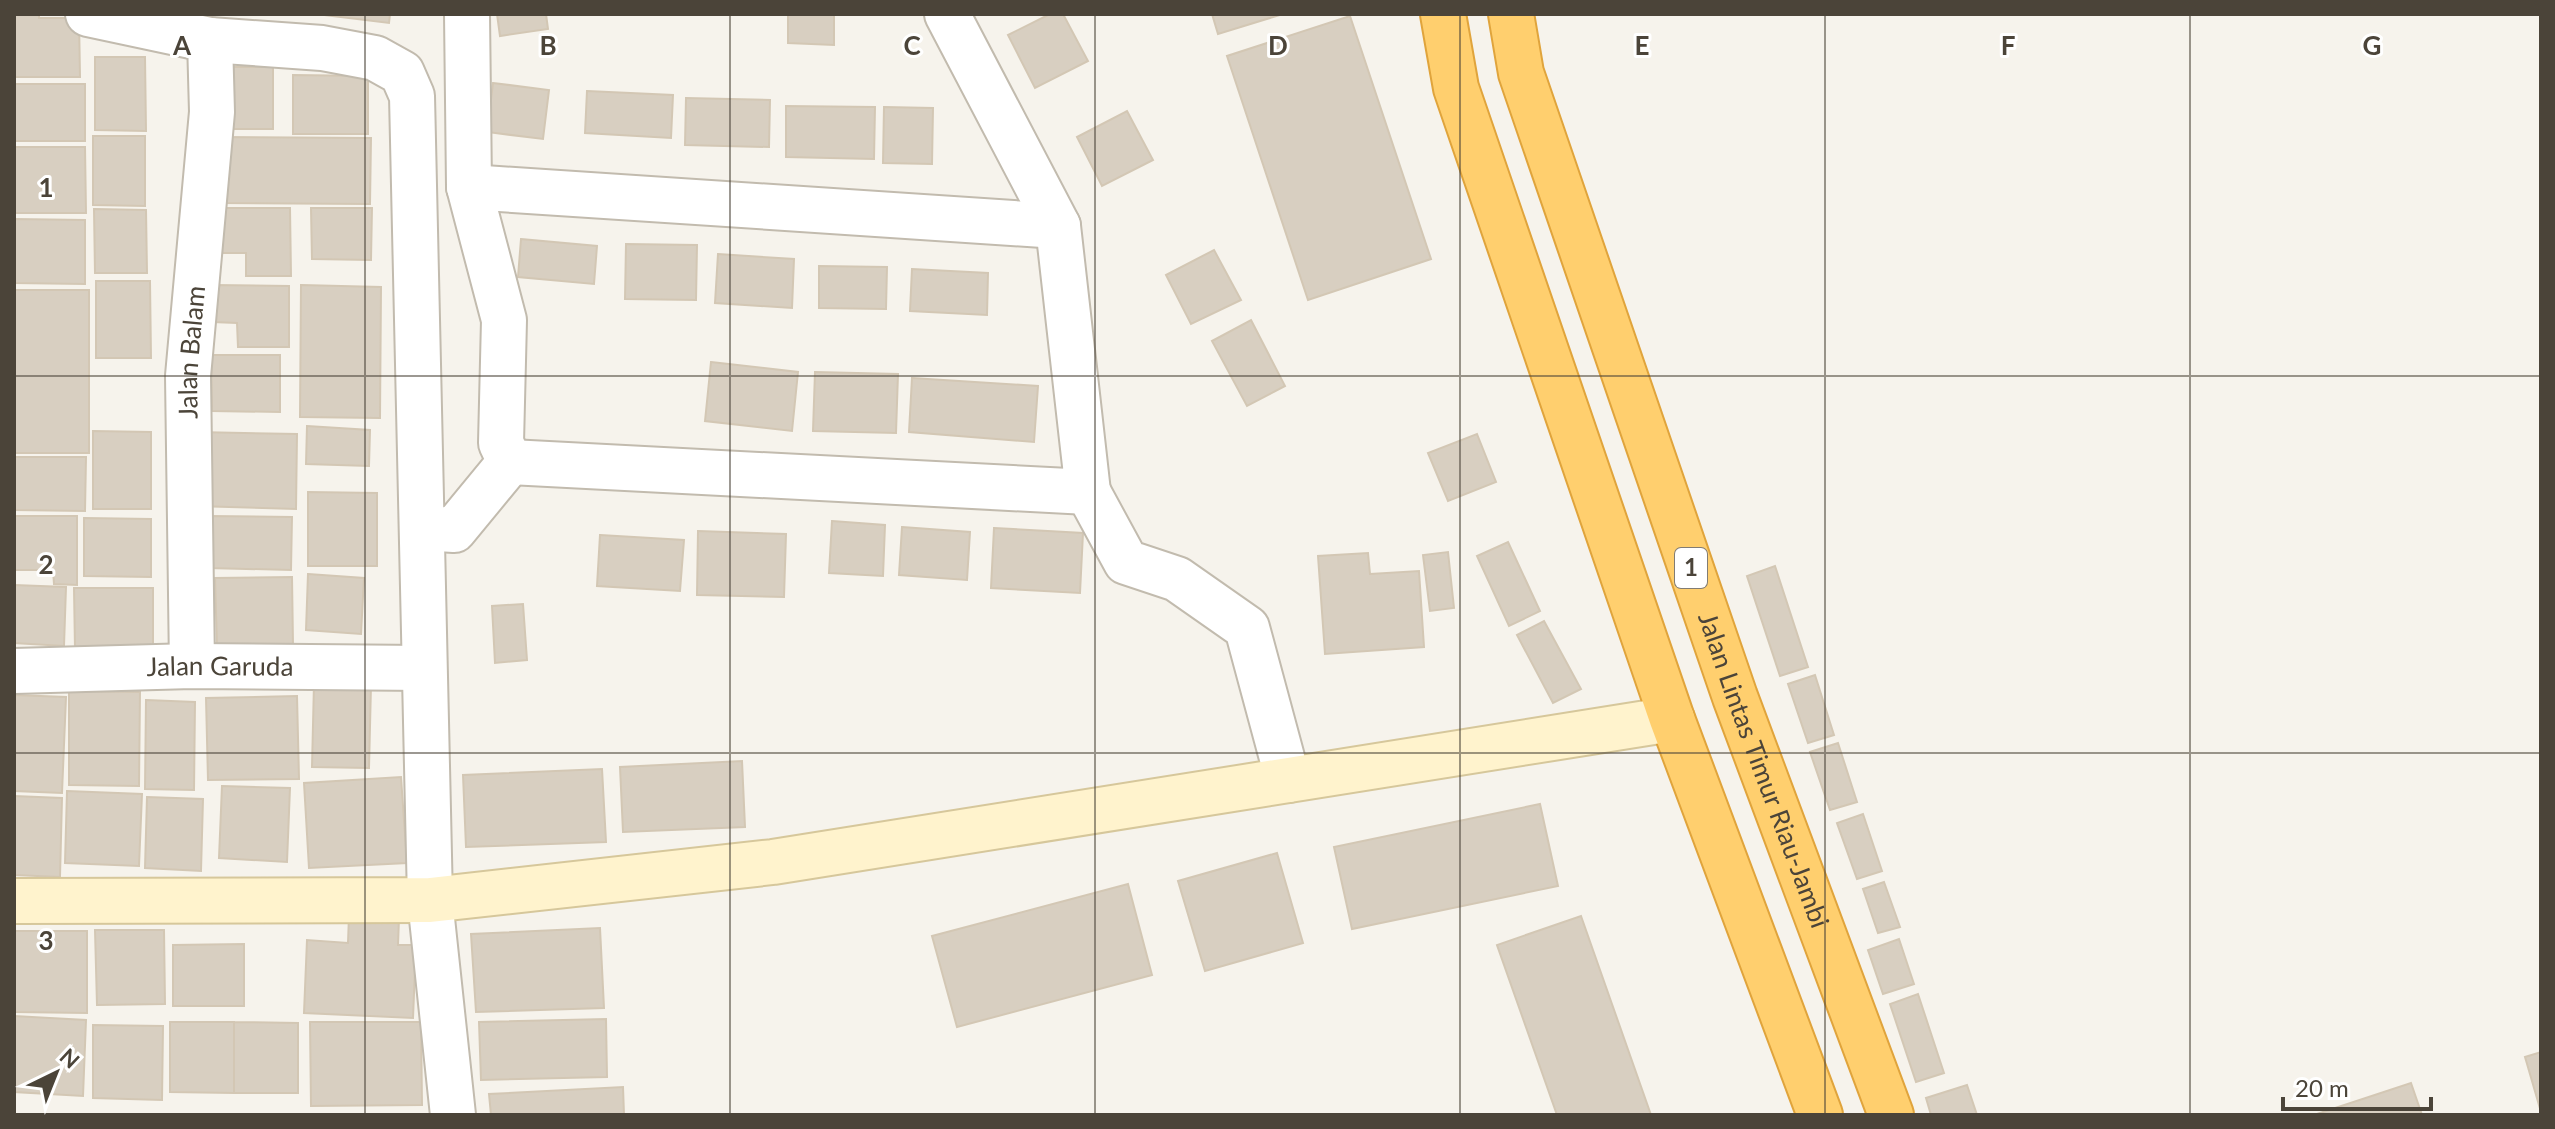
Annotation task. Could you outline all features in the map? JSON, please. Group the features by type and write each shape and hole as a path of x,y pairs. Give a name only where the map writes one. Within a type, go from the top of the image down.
{"highway":[{"path":"1443,14 1456,88 1672,719 1820,1115"},
{"name":"Jalan Lintas Timur Riau-Jambi","path":"1511,14 1521,73 1735,697 1891,1115"}],"street":[{"path":"88,14 210,40 322,48 375,58 394,66 408,83 412,96 430,900 453,1115"},
{"path":"467,14 469,187 504,320 501,443 510,462"},
{"path":"947,14 1058,226 1088,492 1126,562 1177,579 1247,628 1288,780"},
{"name":"Jalan Balam","path":"192,666 188,376 212,112 210,40"},
{"path":"469,187 1058,226"},
{"path":"423,528 454,530 510,462"},
{"path":"510,462 1088,492"},
{"name":"Jalan Garuda","path":"14,671 192,666 424,668"},
{"path":"14,901 430,900 773,862 1672,719"}],"building":[{"path":"14,14 39,14 39,18 79,18 80,77 14,77"},
{"path":"316,14 390,14 389,23"},
{"path":"497,14 546,14 548,29 500,36"},
{"path":"788,14 834,14 834,45 788,43"},
{"path":"1050,14 1063,14 1088,61 1035,88 1008,35"},
{"path":"1212,14 1283,14 1218,34"},
{"path":"1350,16 1431,259 1308,300 1227,56"},
{"path":"95,57 145,57 146,131 95,130"},
{"path":"218,67 273,67 273,129 218,129"},
{"path":"293,75 368,76 368,134 293,134"},
{"path":"493,83 549,90 543,139 487,132"},
{"path":"14,84 85,84 85,141 14,141"},
{"path":"587,91 673,95 671,138 585,133"},
{"path":"686,98 770,100 769,147 685,145"},
{"path":"786,106 875,107 874,159 786,157"},
{"path":"884,107 933,108 932,164 883,163"},
{"path":"1127,111 1153,160 1102,186 1077,137"},
{"path":"93,136 145,136 145,206 93,205"},
{"path":"220,137 371,138 370,204 220,203"},
{"path":"14,147 85,147 86,213 14,213"},
{"path":"216,208 290,208 291,276 246,276 246,253 215,253"},
{"path":"311,208 372,208 371,260 312,259"},
{"path":"94,209 146,210 147,273 95,273"},
{"path":"14,219 85,220 85,284 14,283"},
{"path":"521,239 597,246 594,284 518,277"},
{"path":"626,244 697,245 696,300 625,299"},
{"path":"1214,250 1241,300 1191,324 1166,275"},
{"path":"718,254 794,259 792,308 715,303"},
{"path":"819,266 887,267 886,309 819,308"},
{"path":"912,269 988,273 987,315 910,311"},
{"path":"96,281 150,281 151,358 96,358"},
{"path":"213,285 289,286 289,347 238,347 237,323 213,322"},
{"path":"301,285 381,287 380,418 300,417"},
{"path":"14,290 89,290 89,453 14,453"},
{"path":"1251,320 1285,386 1247,406 1212,341"},
{"path":"211,355 280,355 280,412 212,411"},
{"path":"711,362 798,372 792,431 705,421"},
{"path":"815,372 898,374 896,433 813,431"},
{"path":"912,378 1038,386 1034,442 909,432"},
{"path":"307,426 370,430 369,466 306,464"},
{"path":"93,431 151,432 151,509 93,509"},
{"path":"196,432 297,434 296,509 194,506"},
{"path":"1477,434 1496,482 1448,501 1428,453"},
{"path":"14,457 86,457 85,511 14,510"},
{"path":"308,492 377,493 377,566 308,566"},
{"path":"14,516 77,516 77,585 54,584 53,570 14,570"},
{"path":"209,516 292,517 291,570 208,568"},
{"path":"84,518 151,519 151,577 84,576"},
{"path":"832,521 885,525 883,576 829,573"},
{"path":"902,527 970,532 967,580 899,575"},
{"path":"994,528 1083,533 1080,593 991,588"},
{"path":"698,531 786,534 784,597 697,595"},
{"path":"600,535 684,540 680,591 597,586"},
{"path":"1508,542 1540,611 1509,626 1477,556"},
{"path":"1448,552 1454,608 1430,611 1423,555"},
{"path":"1368,553 1370,574 1419,571 1424,647 1325,654 1318,556"},
{"path":"1775,566 1808,667 1780,676 1747,576"},
{"path":"308,574 364,578 361,634 306,630"},
{"path":"292,577 293,645 217,647 215,578"},
{"path":"14,585 66,587 64,646 14,643"},
{"path":"74,588 153,588 153,648 75,649"},
{"path":"523,604 527,660 495,663 492,606"},
{"path":"1544,621 1581,689 1553,703 1517,635"},
{"path":"1815,675 1834,735 1808,743 1788,684"},
{"path":"314,683 371,685 369,768 312,767"},
{"path":"69,691 140,692 139,786 69,785"},
{"path":"14,695 66,697 62,793 14,791"},
{"path":"297,696 299,779 208,780 206,698"},
{"path":"146,700 195,702 194,790 145,789"},
{"path":"1838,743 1857,802 1830,810 1810,752"},
{"path":"742,761 745,827 623,832 620,767"},
{"path":"602,769 606,842 466,847 463,775"},
{"path":"401,777 407,863 309,868 304,783"},
{"path":"222,786 290,788 287,862 219,858"},
{"path":"67,791 142,794 139,866 65,863"},
{"path":"14,796 62,798 60,877 14,875"},
{"path":"147,797 203,799 201,871 145,868"},
{"path":"1540,804 1558,886 1352,929 1334,847"},
{"path":"1863,814 1882,871 1857,879 1837,823"},
{"path":"1277,853 1303,943 1205,971 1178,881"},
{"path":"1884,882 1900,927 1878,933 1863,889"},
{"path":"1128,884 1152,975 957,1027 932,936"},
{"path":"349,915 399,918 398,945 416,945 413,1018 304,1013 307,940 348,943"},
{"path":"1581,916 1651,1115 1557,1115 1497,945"},
{"path":"600,928 604,1008 476,1012 471,934"},
{"path":"95,930 164,930 165,1004 97,1005"},
{"path":"14,931 87,931 87,1013 14,1012"},
{"path":"1899,939 1914,984 1883,994 1868,950"},
{"path":"244,944 244,1006 173,1006 173,945"},
{"path":"1918,994 1944,1073 1916,1082 1890,1004"},
{"path":"14,1016 86,1020 83,1096 14,1092"},
{"path":"606,1019 607,1077 481,1080 479,1022"},
{"path":"170,1022 234,1022 234,1093 170,1092"},
{"path":"234,1022 298,1023 298,1093 234,1093"},
{"path":"310,1022 421,1022 422,1105 311,1106"},
{"path":"93,1025 163,1026 162,1100 93,1098"},
{"path":"2541,1052 2541,1112 2525,1057"},
{"path":"2411,1083 2422,1115 2314,1115"},
{"path":"1967,1085 1977,1115 1931,1115 1926,1098"},
{"path":"623,1087 624,1115 491,1115 489,1094"}]}
